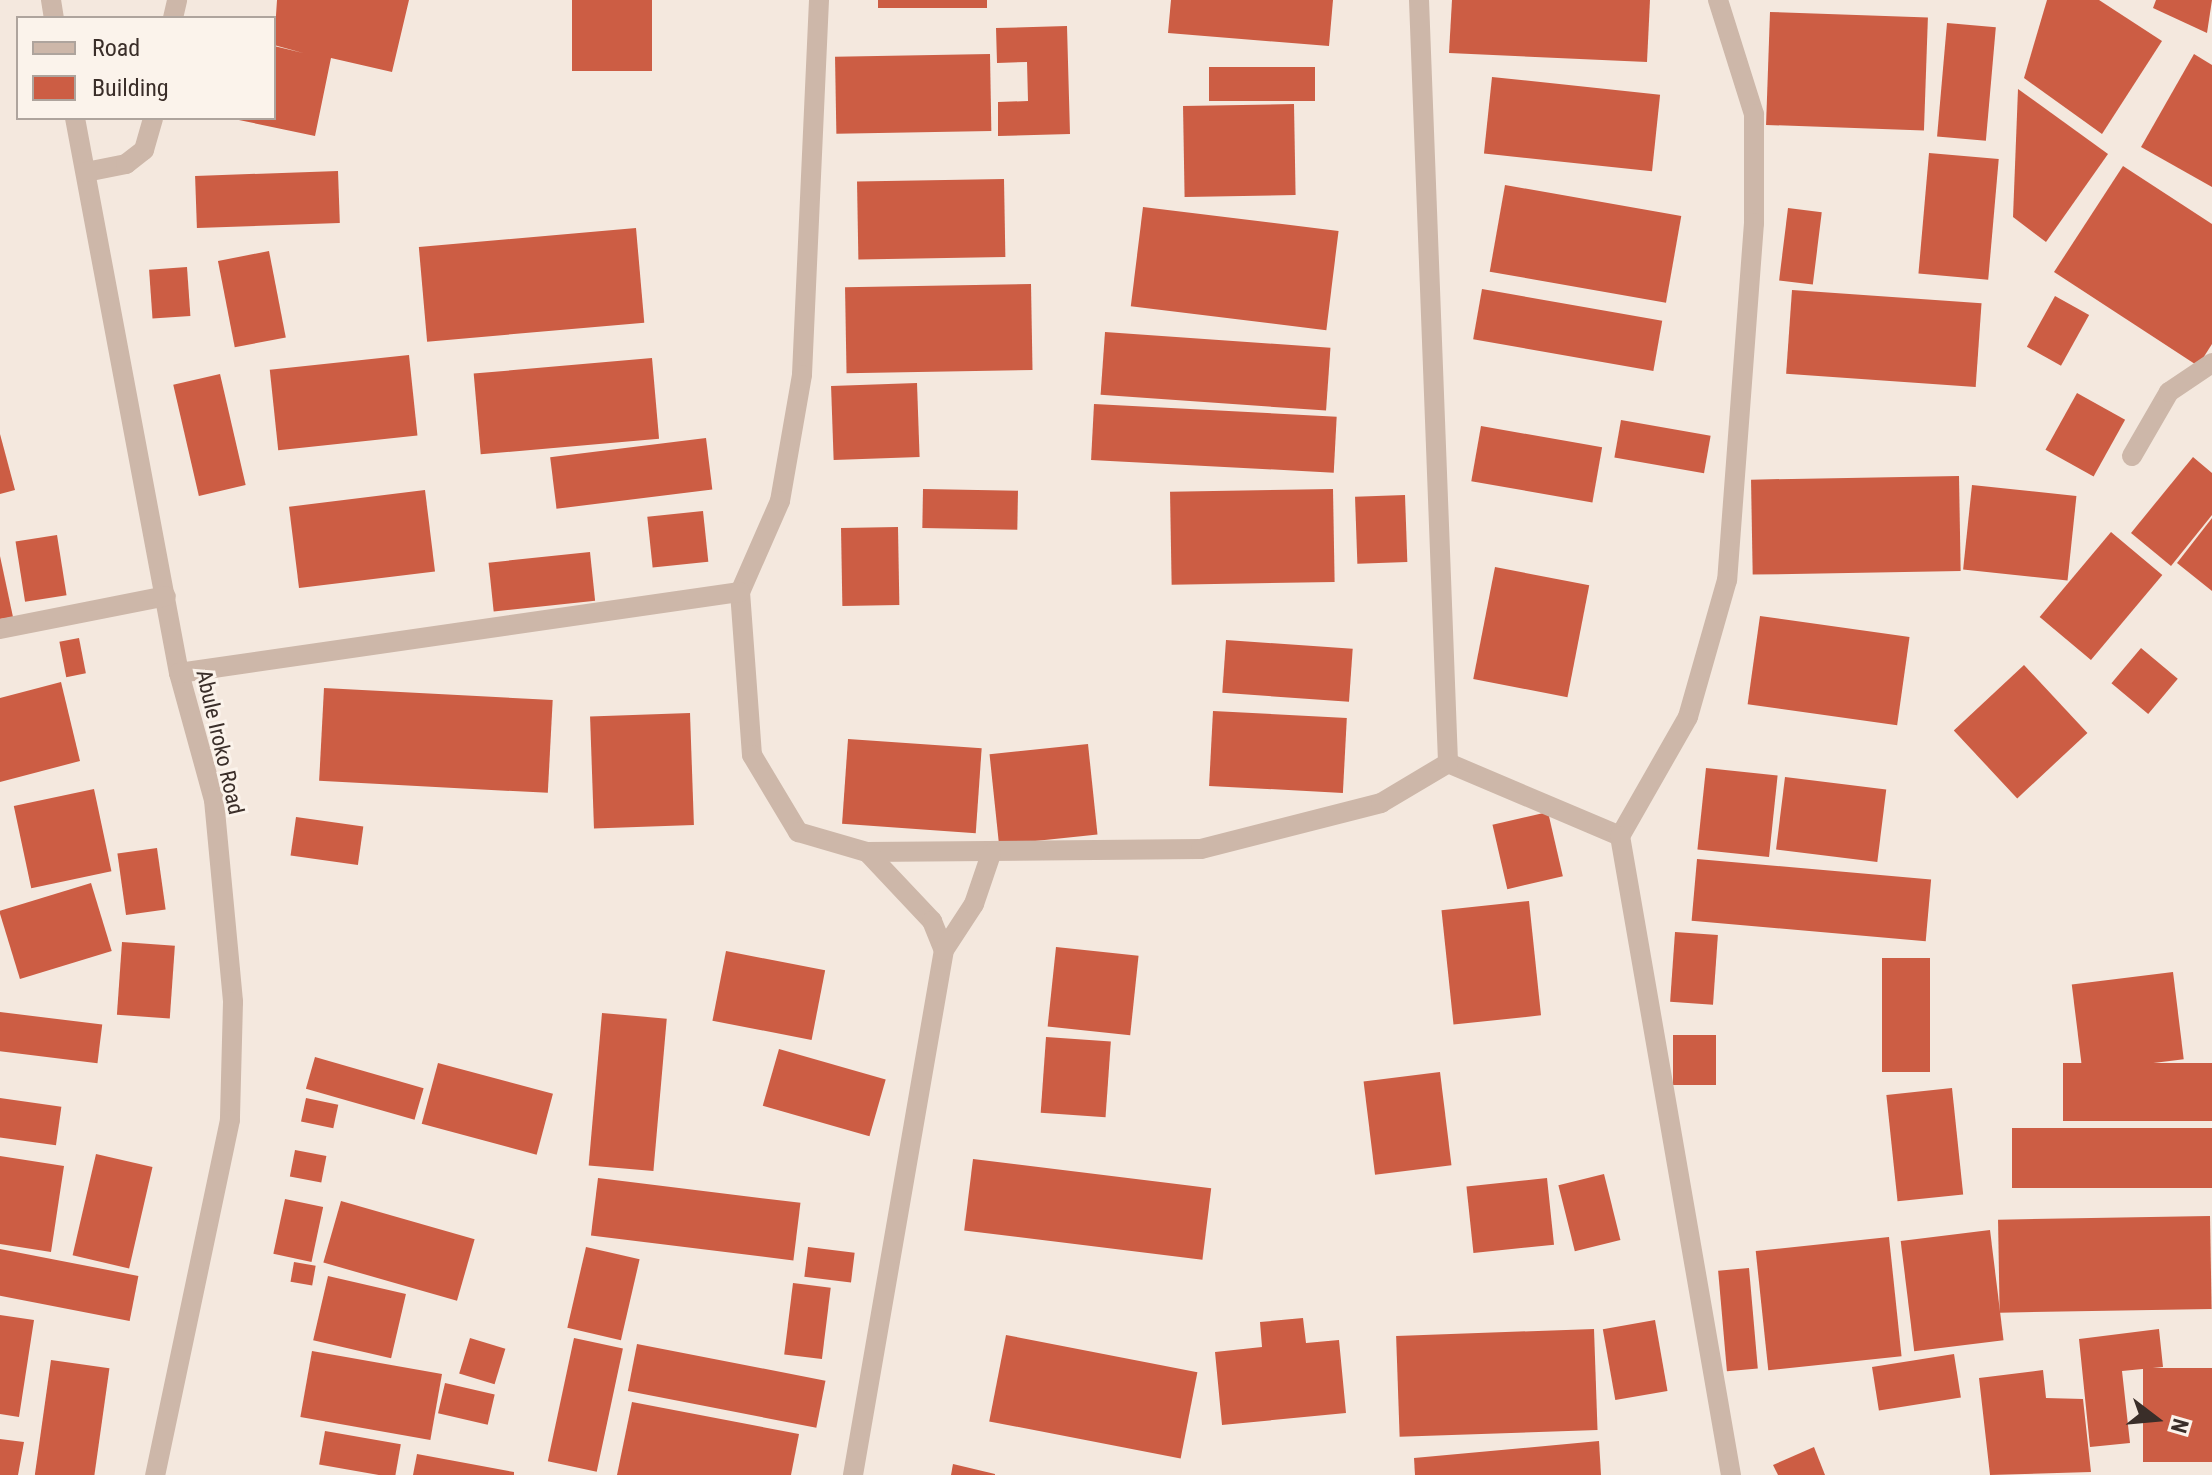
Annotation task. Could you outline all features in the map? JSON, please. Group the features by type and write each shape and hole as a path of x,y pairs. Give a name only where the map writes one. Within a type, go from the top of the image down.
{"street":[{"path":"819,0 802,375 780,501 740,592 752,755 798,832 867,852 991,854 1201,849 1381,803 1448,763"},
{"path":"1419,0 1448,763"},
{"path":"1718,0 1754,114 1752,255 1727,580 1688,717 1620,836 1731,1475"},
{"name":"Abule Iroko Road","path":"75,120 179,673 214,800 233,1002 230,1120 155,1475"},
{"path":"86,172 126,164 144,150 152,120"},
{"path":"2132,456 2169,392 2212,363"},
{"path":"179,673 740,592"},
{"path":"0,629 166,596"},
{"path":"1448,763 1620,836"},
{"path":"867,852 932,921 944,950"},
{"path":"853,1475 944,950 974,904 991,854"}],"building":[{"path":"277,0 409,0 392,72 331,58 315,136 239,120 276,120 276,46 303,53 276,46"},
{"path":"572,0 652,0 652,71 572,71"},
{"path":"878,0 987,0 987,8 878,8"},
{"path":"1171,0 1333,0 1329,46 1168,33"},
{"path":"1452,0 1650,0 1647,62 1449,53"},
{"path":"2047,0 2099,0 2162,41 2102,134 2024,78"},
{"path":"2156,0 2212,0 2207,33 2153,8"},
{"path":"1770,12 1928,18 1924,130 1766,125"},
{"path":"1947,23 1996,27 1986,141 1937,137"},
{"path":"1067,26 1070,134 998,136 998,102 1028,101 1027,62 997,63 996,28"},
{"path":"990,54 991,131 836,134 835,57"},
{"path":"2194,54 2212,65 2212,187 2141,147"},
{"path":"1209,67 1315,67 1315,101 1209,101"},
{"path":"1492,77 1660,95 1652,171 1484,154"},
{"path":"2018,89 2108,154 2046,242 2013,217"},
{"path":"1294,104 1296,195 1185,197 1183,106"},
{"path":"1929,153 1999,159 1988,280 1918,274"},
{"path":"2123,166 2212,224 2212,344 2198,366 2054,272"},
{"path":"338,171 340,223 197,228 195,176"},
{"path":"1004,179 1005,257 858,260 857,182"},
{"path":"1505,185 1681,216 1666,303 1490,272"},
{"path":"1143,207 1339,231 1326,330 1131,306"},
{"path":"1788,208 1822,212 1813,285 1779,280"},
{"path":"636,228 644,323 427,342 419,247"},
{"path":"269,251 286,337 235,347 218,261"},
{"path":"187,267 190,316 153,319 149,270"},
{"path":"1031,284 1033,370 847,373 845,287"},
{"path":"1482,289 1662,321 1653,371 1473,339"},
{"path":"1792,290 1982,303 1976,387 1786,374"},
{"path":"2055,296 2089,315 2061,366 2027,347"},
{"path":"1105,332 1330,348 1326,411 1101,395"},
{"path":"409,355 417,436 278,450 270,370"},
{"path":"652,358 659,439 481,454 474,374"},
{"path":"220,374 246,485 199,496 173,385"},
{"path":"917,383 920,457 834,460 831,386"},
{"path":"2077,393 2125,420 2094,477 2045,450"},
{"path":"1094,404 1337,417 1334,473 1091,460"},
{"path":"1621,420 1711,436 1704,473 1614,457"},
{"path":"1481,426 1602,447 1592,503 1471,481"},
{"path":"0,434 15,490 0,494"},
{"path":"706,438 712,490 557,509 550,457"},
{"path":"2193,457 2212,473 2212,515 2171,566 2131,533"},
{"path":"1959,476 1961,571 1753,575 1751,480"},
{"path":"1972,485 2076,496 2068,581 1963,570"},
{"path":"923,489 1018,491 1017,530 922,528"},
{"path":"1333,489 1335,582 1172,585 1170,492"},
{"path":"425,490 435,571 299,588 289,507"},
{"path":"1405,495 1407,562 1357,564 1355,497"},
{"path":"703,511 708,562 653,568 647,517"},
{"path":"2212,518 2212,591 2177,563"},
{"path":"898,527 899,605 842,606 841,528"},
{"path":"2111,532 2162,575 2091,660 2040,617"},
{"path":"57,535 67,595 25,602 16,542"},
{"path":"590,552 595,601 494,611 489,563"},
{"path":"0,556 13,617 0,619"},
{"path":"1495,567 1589,585 1567,697 1473,679"},
{"path":"1760,616 1910,637 1897,725 1748,704"},
{"path":"79,638 86,673 66,677 59,642"},
{"path":"1226,640 1353,649 1349,702 1222,693"},
{"path":"2141,648 2178,679 2148,714 2111,683"},
{"path":"2024,665 2087,733 2017,798 1954,730"},
{"path":"61,682 80,761 0,782 0,698"},
{"path":"324,688 553,700 548,793 319,781"},
{"path":"1213,711 1347,718 1343,793 1209,786"},
{"path":"690,713 694,825 594,828 590,716"},
{"path":"848,739 982,748 976,833 842,824"},
{"path":"1088,744 1098,835 999,845 990,754"},
{"path":"1706,768 1778,776 1769,857 1697,850"},
{"path":"1785,777 1886,789 1877,862 1776,849"},
{"path":"94,789 111,871 31,888 14,806"},
{"path":"1548,812 1563,876 1507,889 1492,825"},
{"path":"296,817 363,826 358,865 291,856"},
{"path":"157,848 166,909 126,915 117,854"},
{"path":"1697,859 1931,879 1926,941 1692,921"},
{"path":"91,883 112,951 20,979 0,911"},
{"path":"1529,901 1541,1015 1454,1025 1441,910"},
{"path":"1675,932 1718,935 1713,1005 1670,1002"},
{"path":"122,942 175,946 170,1019 117,1015"},
{"path":"1056,947 1139,956 1130,1035 1048,1027"},
{"path":"726,951 825,970 812,1040 712,1021"},
{"path":"1882,958 1930,958 1930,1072 1882,1072"},
{"path":"2173,972 2184,1059 2082,1072 2072,984"},
{"path":"0,1012 102,1025 97,1063 0,1051"},
{"path":"602,1013 667,1019 653,1171 589,1165"},
{"path":"1673,1035 1716,1035 1716,1085 1673,1085"},
{"path":"1046,1037 1111,1042 1106,1117 1041,1113"},
{"path":"779,1049 886,1080 869,1136 763,1106"},
{"path":"315,1057 424,1088 415,1120 306,1089"},
{"path":"438,1063 553,1094 537,1155 422,1124"},
{"path":"2063,1063 2212,1063 2212,1121 2063,1121"},
{"path":"1440,1072 1451,1165 1375,1175 1364,1081"},
{"path":"1952,1088 1963,1194 1898,1201 1886,1095"},
{"path":"0,1098 61,1107 56,1145 0,1137"},
{"path":"306,1098 338,1105 333,1128 301,1121"},
{"path":"2012,1128 2212,1128 2212,1188 2012,1188"},
{"path":"295,1150 326,1156 321,1183 290,1177"},
{"path":"96,1154 153,1167 129,1268 73,1255"},
{"path":"0,1156 64,1166 51,1252 0,1244"},
{"path":"973,1159 1211,1188 1202,1260 964,1230"},
{"path":"1604,1174 1620,1240 1575,1251 1558,1185"},
{"path":"598,1178 800,1203 793,1260 591,1236"},
{"path":"1547,1178 1554,1245 1473,1253 1466,1186"},
{"path":"285,1199 323,1207 312,1262 273,1254"},
{"path":"341,1201 475,1239 457,1301 323,1263"},
{"path":"2210,1216 2212,1309 2000,1313 1998,1220"},
{"path":"1990,1230 2004,1340 1914,1351 1901,1241"},
{"path":"1889,1237 1902,1356 1768,1370 1756,1251"},
{"path":"586,1247 640,1259 621,1340 567,1328"},
{"path":"808,1247 855,1253 851,1283 804,1277"},
{"path":"0,1249 138,1276 130,1321 0,1296"},
{"path":"294,1262 316,1266 312,1286 291,1282"},
{"path":"1749,1268 1758,1369 1727,1371 1718,1271"},
{"path":"328,1276 406,1294 391,1358 313,1340"},
{"path":"793,1283 831,1288 822,1359 784,1354"},
{"path":"0,1315 34,1320 19,1417 0,1414"},
{"path":"1303,1318 1306,1343 1339,1340 1346,1413 1222,1425 1215,1352 1262,1347 1260,1322"},
{"path":"1655,1320 1668,1391 1615,1400 1603,1329"},
{"path":"1594,1329 1598,1430 1400,1437 1396,1336"},
{"path":"2159,1329 2163,1367 2122,1371 2130,1443 2090,1447 2079,1339"},
{"path":"1006,1335 1197,1372 1181,1459 989,1421"},
{"path":"470,1338 505,1349 495,1384 459,1373"},
{"path":"574,1338 623,1348 597,1472 548,1461"},
{"path":"637,1344 825,1381 816,1428 628,1391"},
{"path":"312,1351 442,1374 430,1440 300,1417"},
{"path":"1954,1354 1961,1397 1879,1410 1872,1367"},
{"path":"51,1360 109,1368 94,1475 35,1475"},
{"path":"2143,1368 2212,1368 2212,1462 2143,1462"},
{"path":"2043,1370 2046,1398 2083,1399 2091,1472 1990,1475 1979,1378"},
{"path":"445,1383 495,1394 488,1425 438,1413"},
{"path":"632,1402 799,1434 791,1475 617,1475"},
{"path":"325,1431 401,1444 395,1475 319,1464"},
{"path":"0,1439 24,1442 18,1475 0,1475"},
{"path":"1599,1441 1601,1475 1415,1475 1414,1458"},
{"path":"1814,1447 1825,1475 1778,1475 1773,1465"},
{"path":"417,1454 514,1472 514,1475 413,1475"},
{"path":"953,1464 995,1474 995,1475 951,1475"}]}
